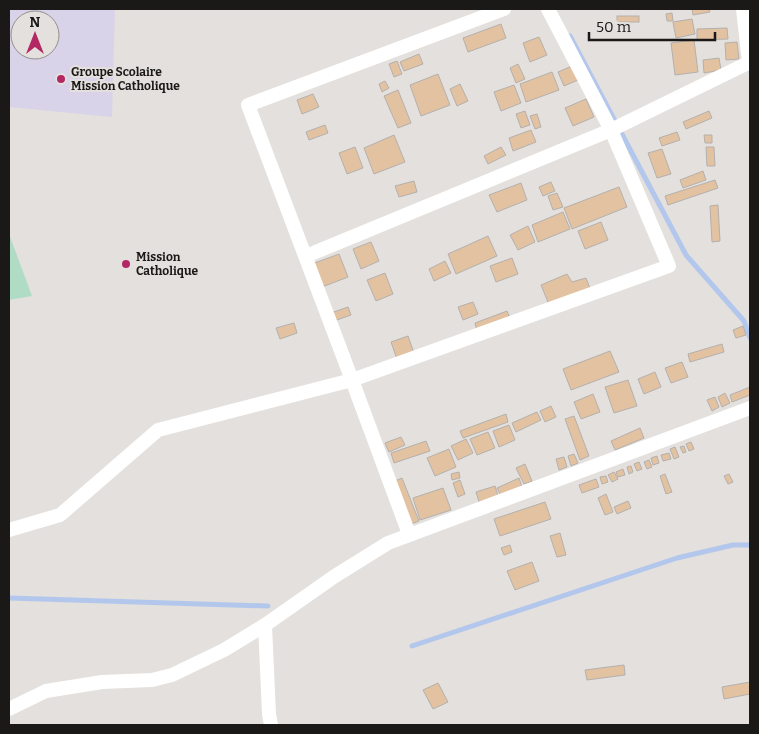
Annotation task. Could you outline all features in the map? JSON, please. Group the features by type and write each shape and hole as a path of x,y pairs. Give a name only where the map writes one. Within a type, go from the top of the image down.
{"street":[{"path":"409,534 248,105 504,9"},
{"path":"9,530 60,515 158,430 352,380 669,266 611,130 548,9"},
{"path":"306,256 611,130 750,62 743,9"},
{"path":"9,709 46,691 102,682 152,680 172,675 224,650 388,543 750,408"},
{"path":"264,625 271,725"}],"shaded area":[{"name":"Groupe Scolaire Mission Catholique","path":"9,9 115,9 112,117 9,107"}],"green space":[{"path":"9,234 32,296 9,300"}],"building":[{"path":"692,9 709,9 710,12 693,15"},
{"path":"672,13 673,21 667,21 666,14"},
{"path":"617,16 639,16 639,22 617,22"},
{"path":"692,19 695,34 676,38 673,22"},
{"path":"501,24 506,38 468,52 463,38"},
{"path":"727,28 728,39 697,40 697,29"},
{"path":"539,37 547,55 530,62 523,43"},
{"path":"694,40 698,72 675,75 671,43"},
{"path":"737,42 739,59 726,60 725,43"},
{"path":"419,54 423,64 404,71 400,62"},
{"path":"719,58 721,70 704,73 703,60"},
{"path":"397,61 402,74 394,77 389,64"},
{"path":"518,64 525,79 516,83 510,68"},
{"path":"572,66 578,80 564,86 558,72"},
{"path":"552,72 559,90 526,102 520,84"},
{"path":"438,74 450,105 421,116 410,85"},
{"path":"385,81 389,88 382,92 379,84"},
{"path":"460,84 468,101 457,106 450,89"},
{"path":"514,85 521,103 501,111 494,92"},
{"path":"398,90 411,123 398,128 384,96"},
{"path":"313,94 319,107 302,114 297,100"},
{"path":"586,99 594,117 573,126 565,108"},
{"path":"525,111 530,125 521,128 516,114"},
{"path":"709,111 712,118 686,129 683,122"},
{"path":"537,114 541,127 535,129 530,116"},
{"path":"325,125 328,133 309,140 306,132"},
{"path":"531,130 536,142 513,151 509,138"},
{"path":"677,132 680,140 662,146 659,138"},
{"path":"394,135 405,162 374,174 364,148"},
{"path":"704,135 712,135 712,143 705,143"},
{"path":"355,147 363,168 347,174 339,153"},
{"path":"501,147 506,155 488,164 484,156"},
{"path":"706,147 714,147 715,166 707,166"},
{"path":"662,149 671,174 657,178 648,153"},
{"path":"703,171 706,180 683,188 680,180"},
{"path":"715,180 718,188 668,205 665,196"},
{"path":"414,181 417,192 399,197 395,186"},
{"path":"551,182 555,191 543,196 539,187"},
{"path":"521,183 527,200 497,212 489,195"},
{"path":"619,187 627,207 572,229 564,208"},
{"path":"557,193 563,207 553,210 548,196"},
{"path":"718,205 720,241 712,242 710,206"},
{"path":"563,212 570,229 538,242 532,225"},
{"path":"601,222 608,240 585,249 578,231"},
{"path":"528,226 535,242 518,250 510,235"},
{"path":"488,236 497,256 456,274 448,254"},
{"path":"371,242 379,261 361,269 353,249"},
{"path":"339,254 348,277 322,287 312,264"},
{"path":"512,258 518,274 496,282 490,266"},
{"path":"445,261 451,273 434,281 429,269"},
{"path":"385,273 393,294 376,301 367,280"},
{"path":"567,274 572,282 586,278 591,291 550,307 541,285"},
{"path":"473,302 478,314 463,320 458,307"},
{"path":"348,307 351,315 334,321 331,313"},
{"path":"507,311 510,318 477,331 475,323"},
{"path":"294,323 297,333 280,339 276,328"},
{"path":"743,326 746,335 736,338 733,330"},
{"path":"408,336 414,353 397,359 391,342"},
{"path":"722,344 724,352 690,362 688,354"},
{"path":"610,351 619,372 571,390 563,369"},
{"path":"682,362 688,377 671,383 665,368"},
{"path":"655,372 661,387 644,394 638,379"},
{"path":"628,380 637,406 614,413 605,387"},
{"path":"750,387 750,395 732,402 730,395"},
{"path":"725,393 730,403 722,407 718,397"},
{"path":"593,394 600,412 581,419 574,402"},
{"path":"715,397 719,407 712,411 707,400"},
{"path":"551,406 556,417 545,422 540,411"},
{"path":"537,412 541,420 516,432 512,423"},
{"path":"506,414 508,422 463,438 460,431"},
{"path":"574,416 589,456 580,460 565,419"},
{"path":"509,425 515,440 499,447 493,431"},
{"path":"640,428 644,438 615,450 611,441"},
{"path":"488,432 495,448 477,455 470,439"},
{"path":"401,437 405,445 389,452 385,443"},
{"path":"466,439 473,453 458,460 451,446"},
{"path":"426,441 430,451 394,463 391,453"},
{"path":"691,442 694,449 689,451 686,444"},
{"path":"684,446 686,452 683,453 680,447"},
{"path":"675,447 679,457 674,459 670,449"},
{"path":"449,449 456,467 435,476 427,458"},
{"path":"669,453 671,459 663,461 661,455"},
{"path":"574,454 578,463 571,466 568,456"},
{"path":"657,456 659,463 653,465 651,458"},
{"path":"564,457 567,467 559,470 556,459"},
{"path":"649,460 652,467 647,469 644,462"},
{"path":"639,462 642,469 637,471 634,464"},
{"path":"525,464 532,481 524,484 516,468"},
{"path":"631,466 633,472 629,474 627,467"},
{"path":"623,469 625,475 618,477 616,472"},
{"path":"459,472 460,478 452,480 451,474"},
{"path":"614,472 618,479 612,482 608,475"},
{"path":"665,474 672,492 666,494 660,476"},
{"path":"729,474 733,482 728,484 724,476"},
{"path":"606,476 608,482 602,484 600,477"},
{"path":"402,478 419,521 411,524 395,481"},
{"path":"519,478 522,487 501,496 497,488"},
{"path":"596,479 599,487 582,493 579,485"},
{"path":"460,480 465,494 458,497 453,483"},
{"path":"495,486 498,496 479,502 476,492"},
{"path":"443,488 451,510 420,520 413,498"},
{"path":"606,494 613,512 605,515 598,498"},
{"path":"628,501 631,508 617,514 614,507"},
{"path":"545,502 551,519 500,536 494,519"},
{"path":"560,533 566,555 557,557 550,536"},
{"path":"510,545 512,552 504,555 501,548"},
{"path":"532,562 539,581 515,590 507,571"},
{"path":"624,665 625,675 587,680 585,670"},
{"path":"750,682 750,694 724,699 722,687"},
{"path":"438,683 448,702 433,709 423,690"}],"waterway":[{"path":"570,36 686,255 744,321 750,338"},
{"path":"412,646 677,558 733,545 750,545"},
{"path":"9,598 268,606"}],"place":[{"name":"Groupe Scolaire Mission Catholique","path":"61,79"},
{"name":"Mission Catholique","path":"126,264"}]}
